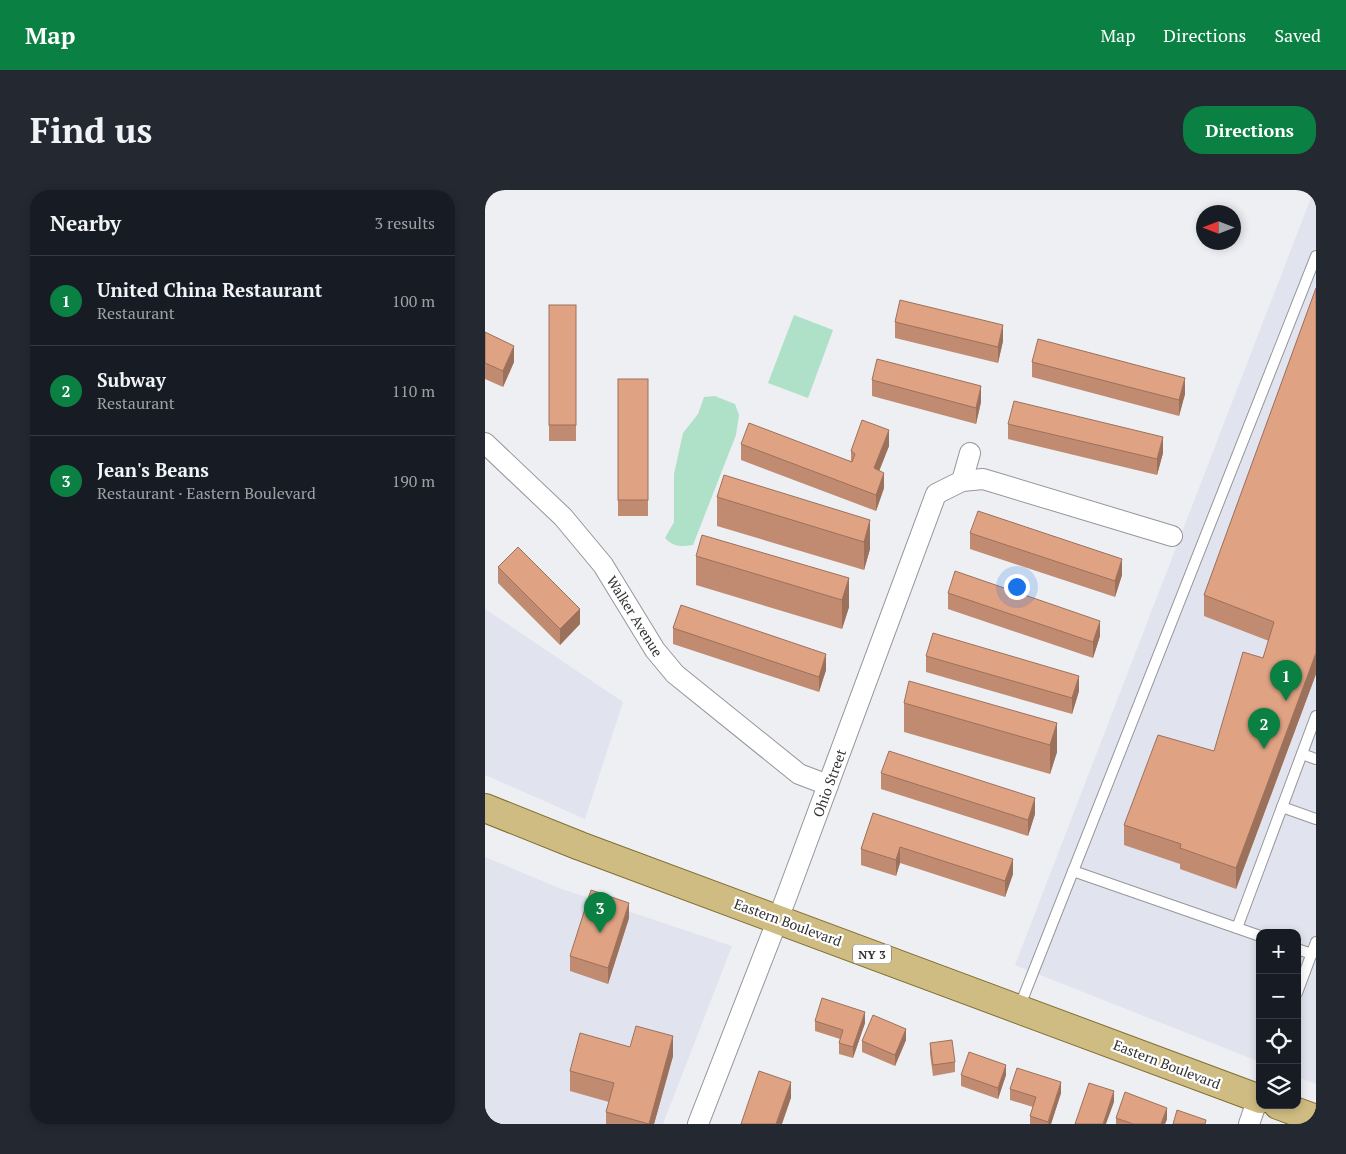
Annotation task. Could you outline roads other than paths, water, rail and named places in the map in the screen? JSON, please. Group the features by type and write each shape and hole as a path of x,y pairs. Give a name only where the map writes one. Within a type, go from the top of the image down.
{"main road":[{"name":"Eastern Boulevard","path":"485,808 580,846 1256,1096"},
{"name":"Eastern Boulevard","path":"1291,1109 1316,1118"}],"street":[{"name":"Walker Avenue","path":"485,443 563,517 603,565 655,650 675,674 799,774 828,785"},
{"path":"970,454 961,481 983,479 1172,536"},
{"name":"Ohio Street","path":"698,1124 778,918 935,494 961,481"},
{"path":"1249,1124 1258,1109"}],"lane":[{"path":"1019,1008 1316,256"},
{"path":"1237,928 1316,716"},
{"path":"1302,754 1316,759"},
{"path":"1282,807 1316,819"},
{"path":"1073,871 1256,935"},
{"path":"1301,983 1316,942"},
{"path":"1301,950 1312,954"}],"place":[{"name":"United China Restaurant","path":"1286,701"},
{"name":"Subway","path":"1264,749"},
{"name":"Jean's Beans","path":"600,933"}]}
